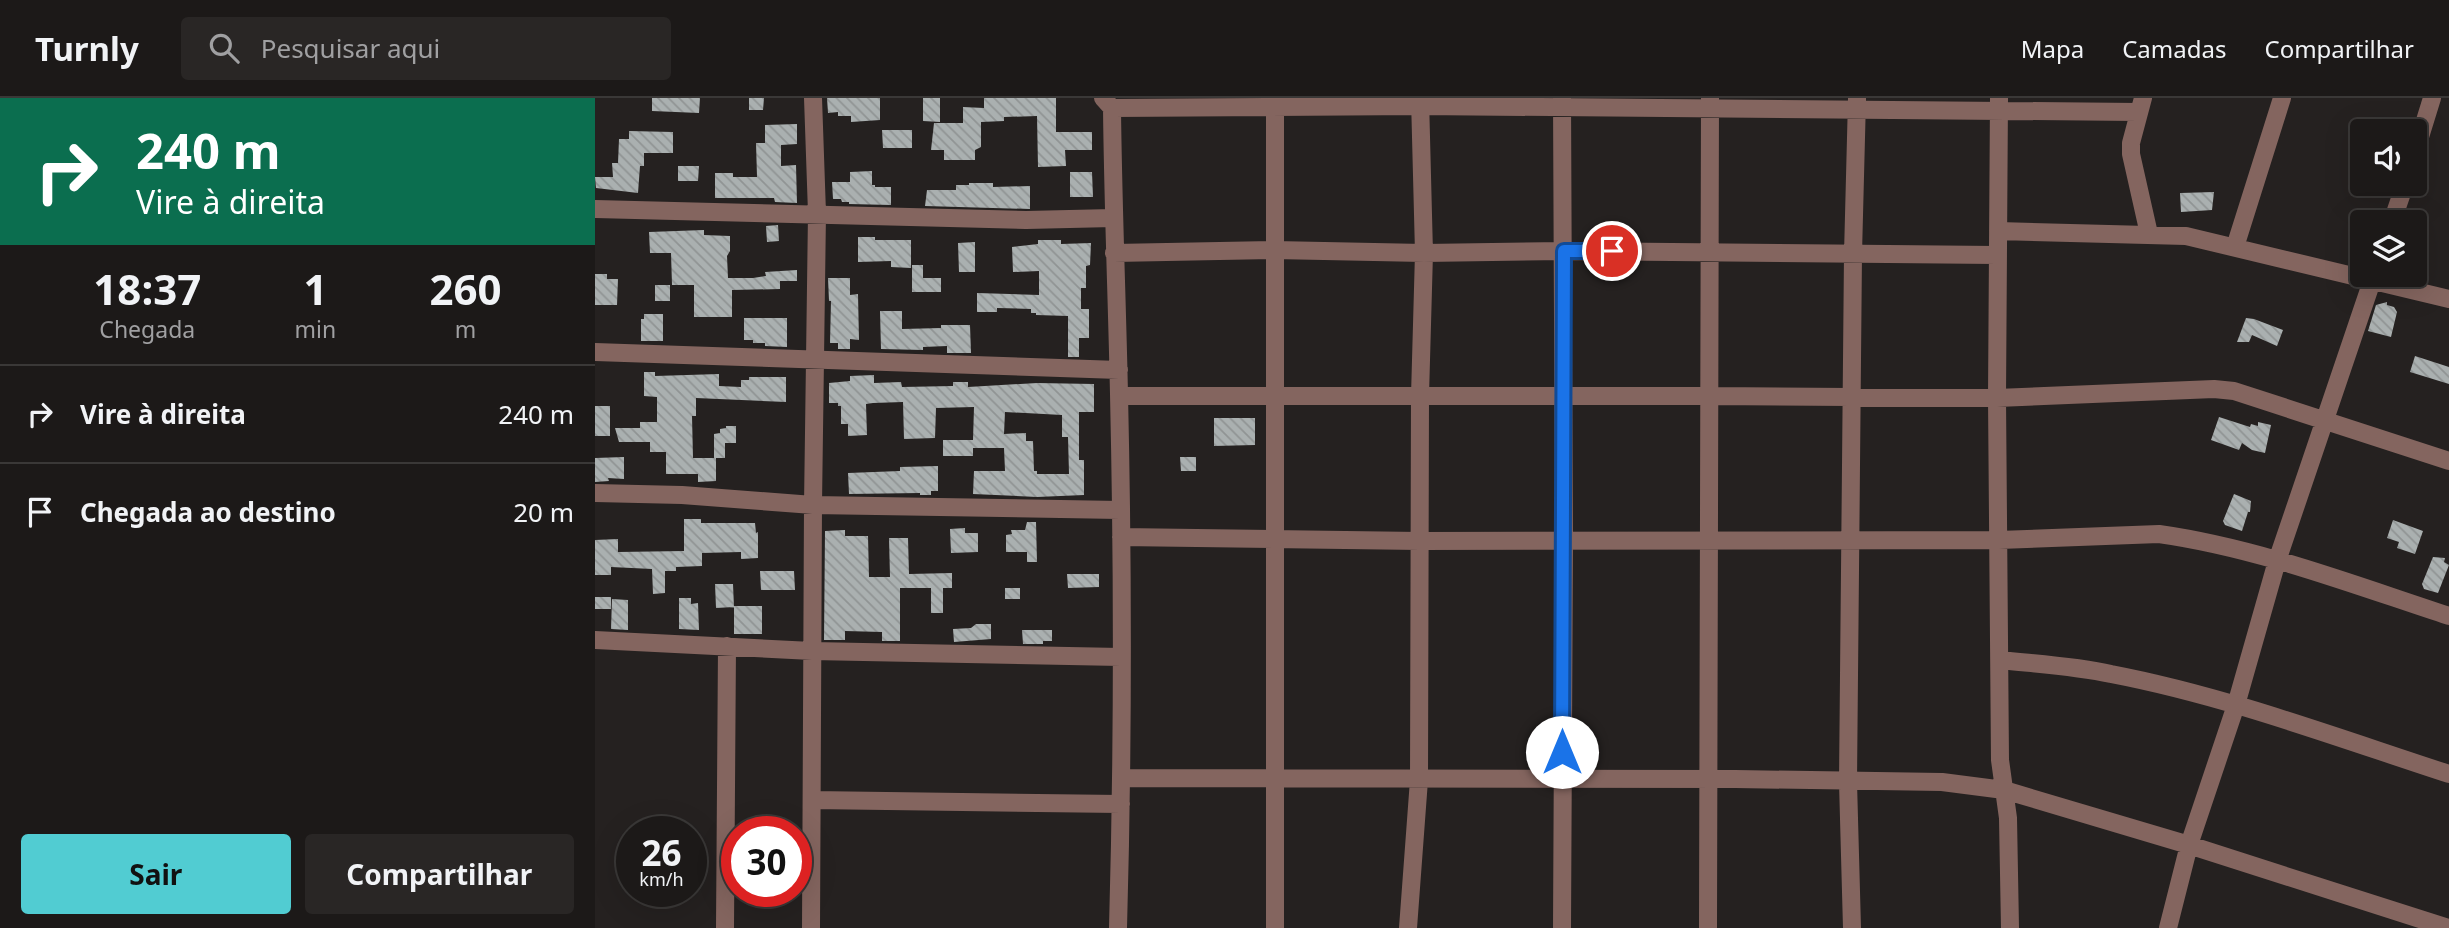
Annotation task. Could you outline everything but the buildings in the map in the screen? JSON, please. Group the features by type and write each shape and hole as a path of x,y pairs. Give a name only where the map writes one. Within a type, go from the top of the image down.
{"street":[{"path":"811,928 817,214 813,98"},
{"path":"2235,247 2282,98"},
{"path":"2426,119 2432,98"},
{"path":"1275,102 1275,928"},
{"path":"1408,928 1419,780 1420,396 1424,253 1420,102"},
{"path":"1562,102 1562,928"},
{"path":"1118,928 1121,804 1121,510 1119,370 1108,103 2140,105 2131,154 2149,234"},
{"path":"1708,928 1710,103"},
{"path":"1852,928 1849,782 1853,254 1857,104"},
{"path":"1999,105 1997,398 2000,760 2008,818 2010,928"},
{"path":"595,209 1026,220 1113,218"},
{"path":"1998,231 2186,236 2350,272"},
{"path":"1114,253 1274,250 1997,255"},
{"path":"2168,928 2189,845 2236,705 2277,561 2369,287"},
{"path":"2408,287 2449,299"},
{"path":"595,352 1119,370"},
{"path":"1119,396 1997,398 2214,389 2234,391 2449,461"},
{"path":"595,493 682,495 813,505 1121,510"},
{"path":"1121,537 1420,541 1999,540 2158,534 2182,537 2277,561 2449,615"},
{"path":"595,640 812,651 1121,657"},
{"path":"725,928 727,646"},
{"path":"2000,660 2104,672 2236,705 2449,774"},
{"path":"1121,778 1942,782 2004,790 2189,845 2448,928"},
{"path":"812,800 1121,804"}],"route":[{"path":"1562,752 1564,251 1612,251"}]}
